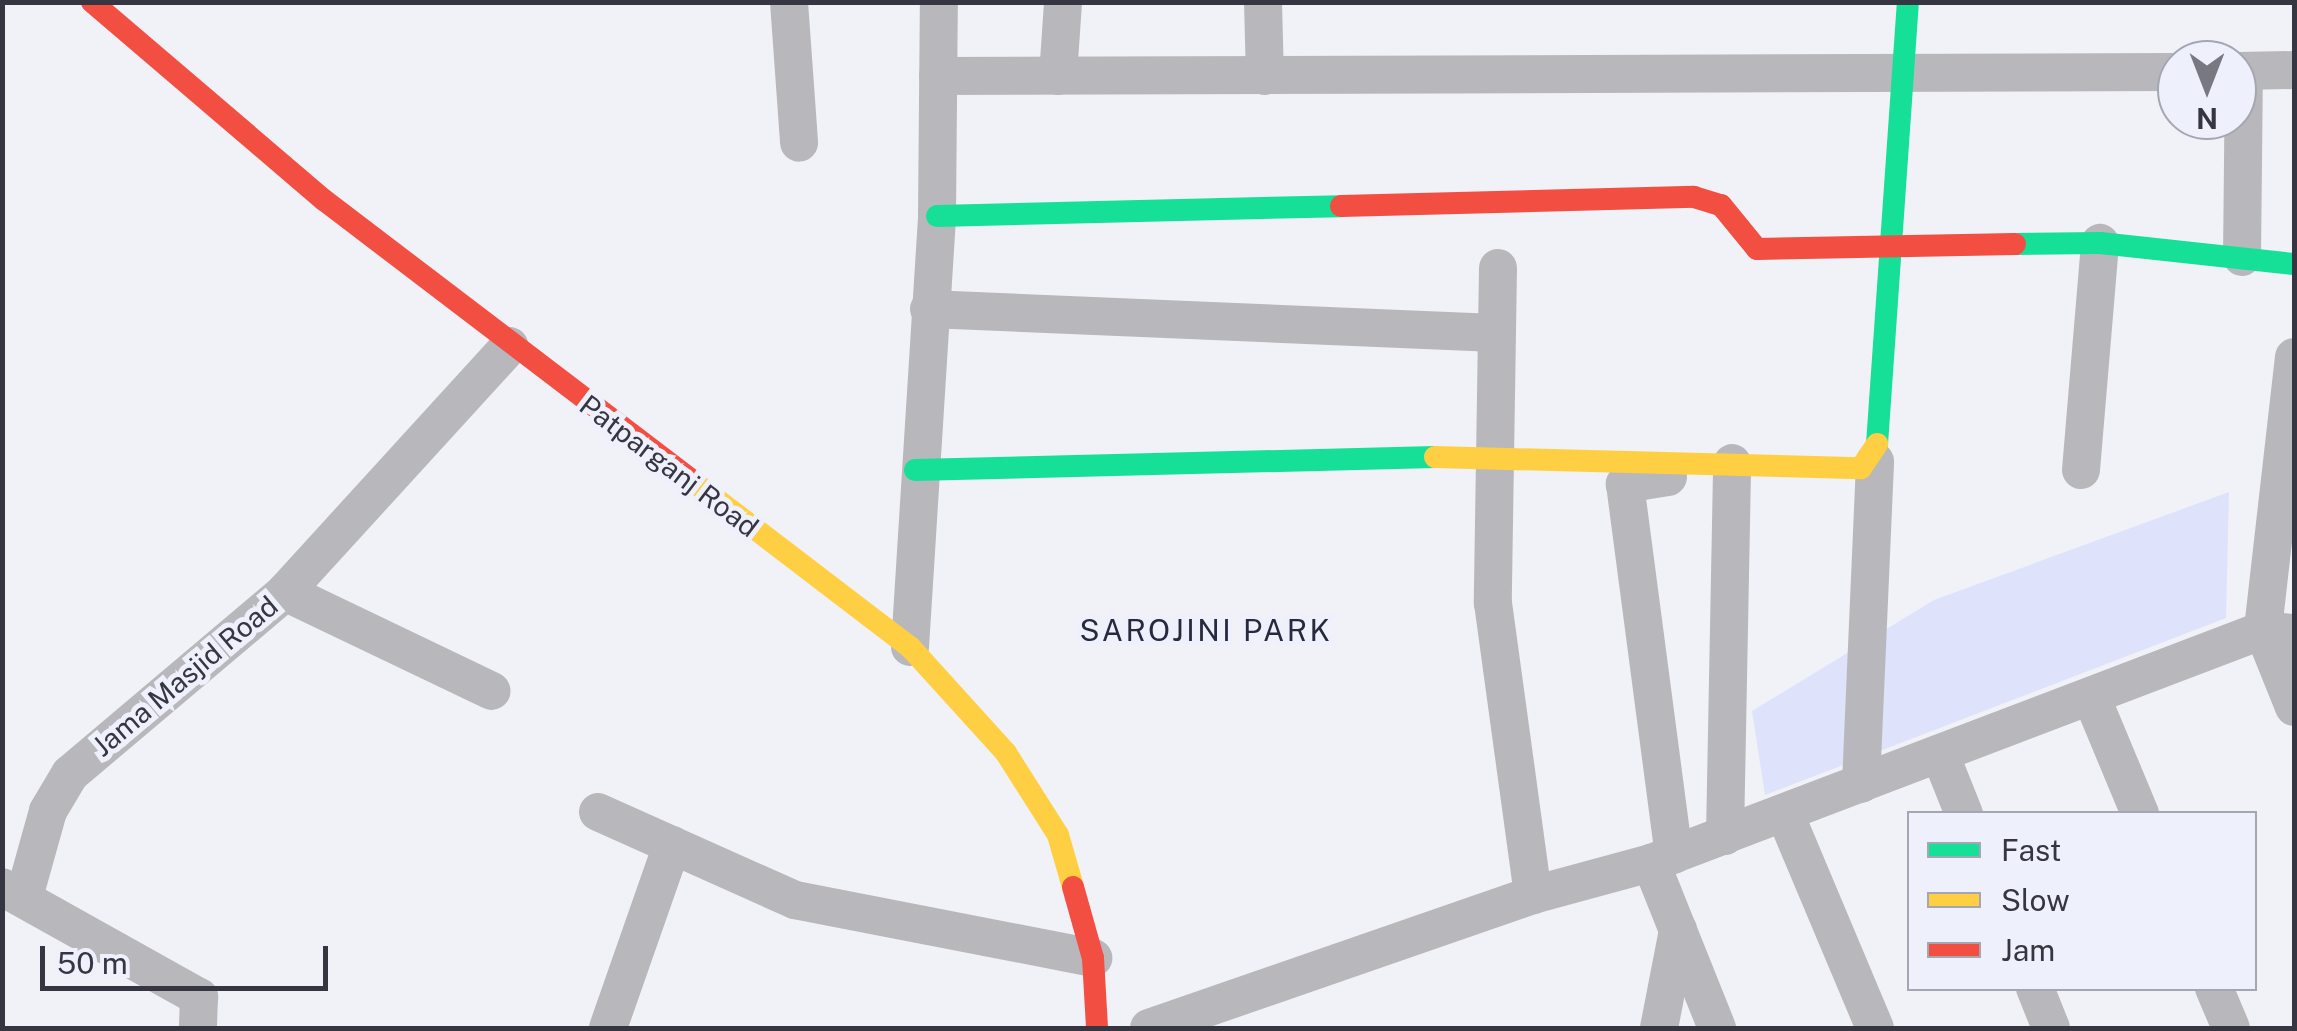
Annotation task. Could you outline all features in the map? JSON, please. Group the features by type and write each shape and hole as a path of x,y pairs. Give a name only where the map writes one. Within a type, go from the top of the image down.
{"street":[{"name":"Patparganj Road","path":"92,2 510,346 910,646 1006,753 1058,835 1093,958 1097,1028"},
{"path":"789,2 800,143"},
{"path":"910,646 915,470 937,216 940,2"},
{"path":"1058,76 1063,2"},
{"path":"1263,2 1265,76"},
{"path":"1861,784 1874,461 1894,244 1908,2"},
{"path":"2257,71 2294,70"},
{"path":"938,76 2157,72"},
{"path":"2241,140 2242,257"},
{"path":"937,216 1694,197 1722,205 1757,249 2100,243 2294,264"},
{"path":"2081,470 2100,243"},
{"path":"1498,268 1490,456 1493,603 1533,894"},
{"path":"929,308 1495,334"},
{"name":"Jama Masjid Road","path":"13,892 70,774 285,592 510,346"},
{"path":"2294,356 2279,632 2294,707"},
{"path":"915,470 1490,456 1732,464 1874,461"},
{"path":"1671,462 1666,483 1625,484 1663,859 1678,930 1716,1028"},
{"path":"1726,836 1732,464"},
{"path":"285,592 492,691"},
{"path":"1149,1028 1533,894 1663,859 2091,696 2279,632"},
{"path":"2091,696 2139,811"},
{"path":"1940,754 1963,811"},
{"path":"598,812 795,900 1093,958"},
{"path":"1785,814 1875,1028"},
{"path":"608,1028 672,846"},
{"path":"13,892 199,996 198,1028"},
{"path":"1660,1028 1678,930"},
{"path":"2036,991 2051,1028"},
{"path":"2215,991 2231,1028"}],"shaded area":[{"path":"2229,492 2226,618 1765,795 1752,711 1934,600"}],"traffic: fast":[{"path":"1877,444 1908,2"},
{"path":"937,216 1341,206"},
{"path":"2015,244 2100,243 2294,264"},
{"path":"915,470 1435,457"}],"traffic: slow":[{"path":"1435,457 1861,468 1877,444"},
{"path":"690,479 910,647 1006,753 1058,835 1073,887"}],"traffic: jam":[{"path":"92,2 324,200 690,479"},
{"path":"1341,206 1694,197 1721,205 1757,249 2015,244"},
{"path":"1073,887 1093,958 1097,1028"}],"district":[{"name":"SAROJINI PARK","path":"1206,630"}]}
